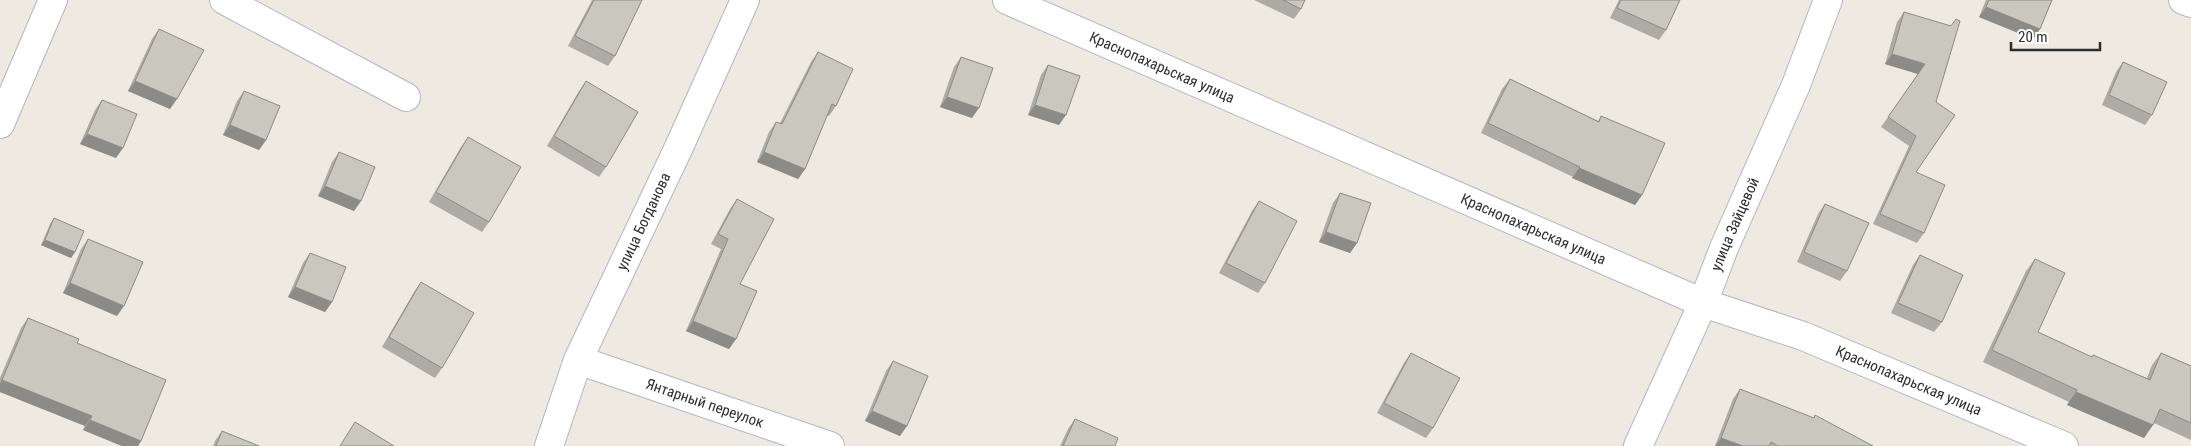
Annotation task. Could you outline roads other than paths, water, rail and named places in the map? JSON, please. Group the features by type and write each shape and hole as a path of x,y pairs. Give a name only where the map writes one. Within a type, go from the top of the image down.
{"street":[{"path":"0,124 53,0"},
{"path":"224,0 406,96"},
{"name":"улица Богданова","path":"548,446 578,360 679,147 744,0"},
{"name":"Краснопахарьская улица","path":"1007,0 1703,303 1803,336 2064,446"},
{"name":"улица Зайцевой","path":"1638,446 1703,303 1724,248 1796,85 1828,0"},
{"path":"2183,0 2191,3"},
{"name":"Янтарный переулок","path":"578,360 830,446"}]}
